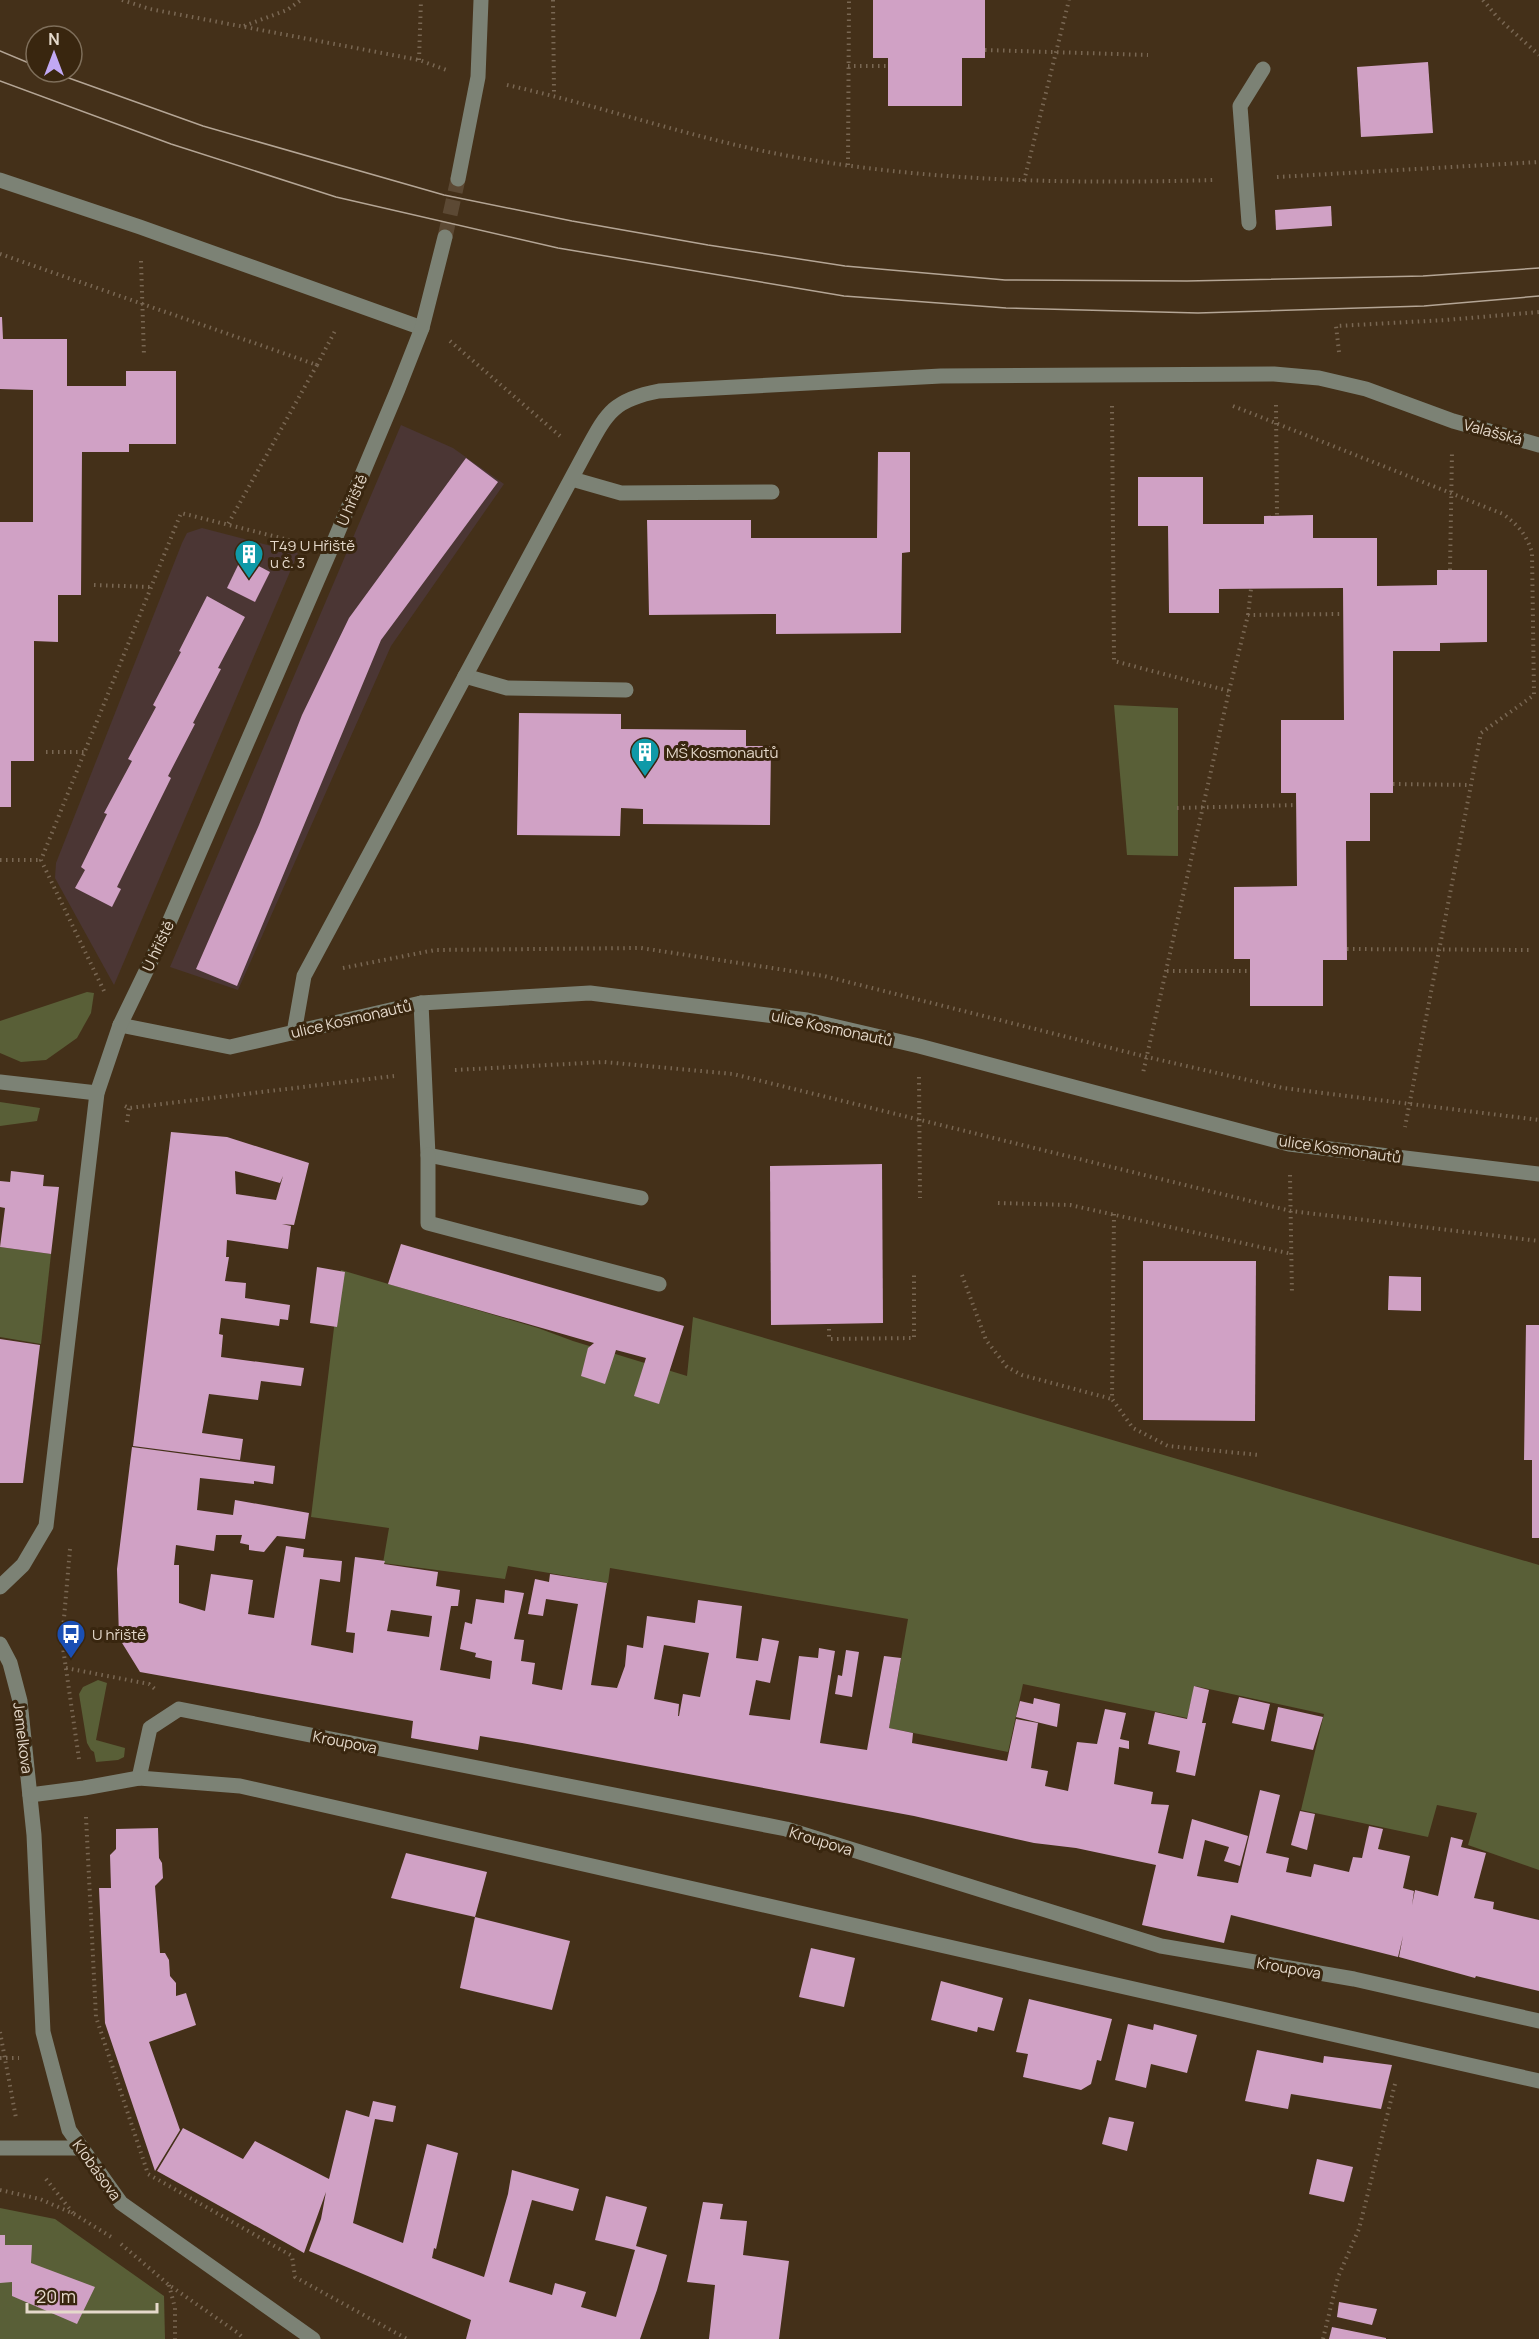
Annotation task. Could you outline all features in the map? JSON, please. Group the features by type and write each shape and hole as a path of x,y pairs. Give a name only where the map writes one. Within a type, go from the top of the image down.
{"street":[{"path":"458,179 477,86 481,0"},
{"path":"1249,224 1240,106 1263,69"},
{"path":"0,180 140,227 422,328"},
{"name":"U hřiště","path":"0,1587 23,1565 46,1526 97,1093 120,1025 164,934 330,551 422,328 445,237"},
{"name":"Valašská","path":"294,1033 304,976 465,676 604,418 619,405 636,396 659,391 941,376 1274,374 1319,378 1366,388 1450,420 1539,444"},
{"path":"572,479 621,493 772,492"},
{"path":"465,676 507,688 626,690"},
{"name":"ulice Kosmonautů","path":"120,1025 230,1047 421,1003 590,993 807,1020 919,1046 1289,1144 1539,1174"},
{"path":"421,1003 428,1155 428,1223 659,1284"},
{"path":"0,1082 97,1093"},
{"path":"428,1155 641,1198"},
{"name":"Jemelkova","path":"0,1644 10,1663 20,1701 34,1834"},
{"path":"139,1778 150,1728 179,1709"},
{"name":"Kroupova","path":"179,1709 786,1829 1161,1946 1354,1979 1539,2021"},
{"path":"30,1794 84,1788 139,1778 240,1786 1539,2081"},
{"name":"Klobásova","path":"34,1834 44,2032 69,2130 121,2203 313,2339"},
{"path":"0,2148 82,2148"}],"path":[{"path":"122,0 150,9 419,60 455,72"},
{"path":"244,26 287,10 301,0"},
{"path":"419,60 421,0"},
{"path":"553,0 554,96"},
{"path":"848,165 849,0"},
{"path":"1024,181 1069,0"},
{"path":"1483,0 1498,18 1539,55"},
{"path":"985,50 1148,55"},
{"path":"848,66 888,66"},
{"path":"501,83 703,137 788,156 954,177 1024,181 1138,182 1245,179 1539,162"},
{"path":"140,227 144,356"},
{"path":"0,254 317,365"},
{"path":"1336,326 1539,312"},
{"path":"228,524 339,323"},
{"path":"447,339 584,455"},
{"path":"1274,374 1277,516"},
{"path":"1112,376 1114,661 1229,691"},
{"path":"1225,404 1503,514 1517,524 1526,535 1532,552 1537,667 1534,695 1481,733 1400,1157"},
{"path":"1450,420 1450,570"},
{"path":"120,1025 41,860 181,513 330,551"},
{"path":"94,585 151,587"},
{"path":"1135,1103 1248,615 1251,589"},
{"path":"1248,615 1343,614"},
{"path":"46,752 84,752"},
{"path":"1393,784 1471,785"},
{"path":"1177,808 1296,805"},
{"path":"0,860 41,860"},
{"path":"1347,949 1533,950"},
{"path":"1167,971 1250,971"},
{"path":"919,1046 920,1198"},
{"path":"97,1093 129,1108 424,1072 604,1062 733,1074 1291,1211 1539,1241"},
{"path":"126,1132 129,1108"},
{"path":"1289,1144 1292,1295"},
{"path":"998,1203 1070,1205 1292,1254"},
{"path":"1114,1214 1112,1399 1133,1428 1168,1446 1259,1455"},
{"path":"829,1329 829,1339 914,1338 914,1274"},
{"path":"962,1275 986,1340 1007,1367 1022,1375 1112,1399"},
{"path":"70,1548 62,1641 84,1788 96,2017 148,2174 292,2256 295,2277 407,2339"},
{"path":"66,1668 149,1684 179,1709"},
{"path":"1323,2339 1338,2277 1359,2229 1403,2050"},
{"path":"0,2190 40,2199 74,2214 118,2242 169,2284 238,2332 244,2339"},
{"path":"169,2284 175,2308 175,2339"}],"shaded area":[{"path":"401,425 453,448 504,484 391,646 238,990 170,967"},
{"path":"202,528 298,553 114,985 55,878 56,863 182,543 187,533"}],"green space":[{"path":"1114,705 1178,708 1178,856 1127,855"},
{"path":"87,992 94,993 91,1013 77,1038 46,1060 21,1062 0,1053 0,1021"},
{"path":"0,1102 40,1108 37,1121 0,1126"},
{"path":"0,1247 51,1254 41,1344 0,1337"},
{"path":"341,1270 538,1328 687,1376 693,1317 1539,1565 1539,1870 1468,1845 1477,1813 1437,1805 1428,1837 1301,1810 1324,1714 1195,1686 1187,1718 1023,1684 1008,1752 889,1728 908,1619 610,1568 608,1583 508,1566 505,1579 383,1563 389,1528 311,1517"},
{"path":"98,1680 107,1683 96,1740 125,1748 124,1757 118,1760 96,1762 94,1752 87,1743 79,1694 83,1687"},
{"path":"0,2208 55,2219 164,2296 165,2339 0,2339"}],"building":[{"path":"873,0 985,0 985,58 962,58 962,106 888,106 888,58 873,58"},
{"path":"1428,62 1433,133 1361,137 1357,67"},
{"path":"1331,206 1332,226 1276,230 1275,210"},
{"path":"0,317 2,317 3,339 67,339 67,386 126,386 126,371 176,371 176,444 129,444 129,452 82,452 81,595 58,595 58,642 34,641 34,761 11,761 11,807 0,807 0,522 33,522 33,390 0,389"},
{"path":"878,452 910,452 910,552 902,553 901,633 776,634 776,614 649,615 647,520 751,520 751,538 877,538"},
{"path":"466,458 498,482 381,640 237,986 196,969 259,825 302,715 349,618"},
{"path":"1138,477 1203,477 1203,524 1264,524 1264,516 1313,515 1313,538 1377,538 1377,586 1437,585 1437,570 1487,570 1487,642 1440,643 1440,651 1393,651 1393,793 1370,793 1370,841 1346,841 1347,960 1323,960 1323,1006 1250,1006 1250,959 1234,959 1234,887 1297,886 1296,793 1281,793 1281,720 1344,720 1343,588 1219,589 1219,613 1169,613 1168,526 1138,526"},
{"name":"T49 U Hřiště u č. 3","path":"242,557 270,572 255,602 227,588"},
{"path":"207,596 245,617 218,668 221,669 168,776 171,778 117,887 121,889 112,907 75,888 85,870 81,867 107,814 104,813 132,761 128,759 156,707 153,705"},
{"name":"MŠ Kosmonautů","path":"519,713 621,714 621,729 746,730 746,746 771,746 770,825 643,824 643,809 621,808 620,836 517,835"},
{"path":"171,1132 227,1137 309,1163 294,1225 282,1224 291,1226 288,1249 227,1240 226,1257 229,1257 225,1281 246,1283 245,1298 290,1305 288,1320 280,1319 279,1326 221,1318 219,1334 223,1335 221,1357 304,1368 301,1386 261,1381 258,1400 209,1394 202,1433 243,1439 240,1460 133,1446","holes":["235,1171 280,1183 283,1176 276,1200 236,1194"]},
{"path":"882,1164 883,1323 771,1325 770,1166"},
{"path":"11,1171 44,1175 43,1186 59,1187 51,1254 0,1247 5,1208 0,1207 0,1181 10,1182"},
{"path":"401,1244 684,1326 659,1404 634,1396 646,1358 616,1350 605,1384 581,1376 588,1348 594,1343 388,1284"},
{"path":"1143,1261 1256,1261 1255,1421 1143,1420"},
{"path":"317,1267 345,1272 337,1327 310,1323"},
{"path":"1389,1276 1421,1277 1421,1311 1388,1310"},
{"path":"1526,1325 1539,1325 1539,1538 1532,1538 1532,1460 1524,1460"},
{"path":"0,1339 40,1345 23,1483 0,1483"},
{"path":"132,1447 275,1466 273,1484 200,1478 197,1510 233,1515 235,1500 309,1513 305,1539 277,1536 264,1552 249,1550 249,1545 240,1543 242,1535 216,1535 214,1551 176,1545 174,1565 179,1565 179,1603 205,1611 211,1574 253,1580 248,1614 274,1618 286,1546 304,1549 303,1557 342,1561 340,1582 320,1579 311,1645 353,1653 355,1633 346,1632 355,1557 438,1572 436,1586 460,1590 458,1606 451,1606 440,1670 490,1679 492,1661 475,1657 476,1653 460,1649 465,1622 472,1624 476,1599 504,1603 505,1590 524,1593 514,1639 524,1640 521,1661 535,1663 532,1684 562,1690 578,1604 546,1599 543,1616 528,1614 535,1579 549,1582 550,1574 607,1583 591,1685 617,1688 625,1666 627,1645 643,1648 647,1616 695,1623 698,1600 742,1606 736,1658 758,1661 762,1638 779,1641 770,1683 756,1680 749,1715 790,1720 799,1656 818,1658 819,1648 835,1651 820,1743 867,1750 884,1656 901,1658 889,1728 913,1733 912,1743 1007,1761 1016,1719 1038,1723 1031,1768 1048,1771 1045,1786 1068,1791 1077,1742 1097,1744 1105,1709 1126,1713 1120,1739 1129,1741 1129,1749 1119,1747 1114,1784 1153,1792 1151,1804 1169,1805 1158,1853 1183,1859 1192,1819 1248,1836 1240,1866 1224,1861 1229,1847 1205,1840 1197,1876 1238,1883 1260,1790 1280,1795 1266,1853 1289,1858 1286,1872 1311,1877 1314,1864 1349,1872 1353,1857 1362,1858 1369,1826 1383,1829 1378,1849 1410,1856 1403,1888 1414,1891 1412,1905 1415,1890 1438,1896 1451,1837 1463,1840 1461,1847 1486,1853 1474,1898 1494,1902 1493,1909 1539,1920 1539,1991 1476,1976 1475,1978 1399,1957 1403,1936 1398,1957 1231,1915 1224,1943 1142,1925 1156,1865 1076,1848 1034,1843 914,1816 522,1743 480,1736 478,1750 411,1738 413,1721 140,1672 119,1638 117,1569","holes":["391,1610 432,1616 429,1637 387,1631","664,1645 709,1653 700,1697 683,1694 679,1716 679,1704 654,1699"]},
{"path":"846,1650 859,1652 852,1697 835,1694 838,1675 842,1676"},
{"path":"1194,1686 1209,1690 1202,1723 1206,1723 1195,1776 1176,1772 1180,1751 1148,1744 1155,1712 1187,1719"},
{"path":"1239,1697 1270,1704 1264,1730 1232,1723"},
{"path":"1034,1698 1060,1704 1057,1727 1016,1717 1020,1701 1033,1704"},
{"path":"1278,1707 1323,1717 1313,1750 1271,1741"},
{"path":"1300,1811 1315,1814 1307,1850 1291,1845"},
{"path":"158,1828 159,1858 162,1863 163,1878 155,1886 160,1953 165,1953 169,1960 170,1976 176,1983 176,1996 186,1993 196,2025 149,2042 180,2130 155,2171 105,2023 99,1888 111,1888 110,1855 116,1849 116,1829"},
{"path":"406,1853 487,1872 475,1917 391,1898"},
{"path":"475,1917 570,1941 552,2010 460,1988"},
{"path":"811,1948 855,1958 844,2007 799,1997"},
{"path":"941,1981 1003,1998 994,2031 978,2027 977,2032 931,2020"},
{"path":"1029,1999 1112,2019 1101,2061 1097,2060 1091,2084 1081,2090 1023,2077 1028,2054 1016,2052"},
{"path":"1128,2024 1153,2030 1154,2024 1197,2035 1187,2073 1151,2064 1146,2088 1115,2080"},
{"path":"1257,2050 1323,2063 1324,2056 1392,2065 1381,2109 1291,2094 1288,2109 1245,2101"},
{"path":"373,2101 396,2106 393,2122 375,2119 353,2223 403,2243 427,2144 458,2153 432,2258 484,2277 508,2194 512,2170 579,2189 573,2211 532,2200 509,2282 552,2295 555,2283 586,2292 581,2307 616,2317 635,2250 595,2240 606,2196 647,2207 636,2246 667,2255 640,2339 466,2339 471,2320 309,2251 321,2219 326,2192 304,2253 157,2171 183,2128 243,2159 255,2141 329,2179 346,2110 369,2117"},
{"path":"1109,2117 1134,2122 1127,2151 1102,2144"},
{"path":"1317,2159 1353,2167 1344,2202 1309,2194"},
{"path":"703,2202 723,2204 720,2219 747,2221 743,2255 789,2261 779,2339 709,2339 715,2285 687,2282"},
{"path":"0,2235 5,2235 5,2245 32,2245 31,2263 95,2287 77,2324 12,2296 12,2282 0,2283"},
{"path":"1339,2302 1377,2309 1372,2325 1337,2317"},
{"path":"1332,2327 1386,2338 1386,2339 1329,2339"}],"tunnel":[{"path":"445,237 458,179"}],"tram line":[{"path":"0,51 24,61"},
{"path":"0,81 171,144 336,197 558,248 844,296 1006,308 1198,313 1424,306 1539,296"},
{"path":"84,83 203,126 444,195 572,221 845,266 1005,280 1187,281 1423,276 1539,268"}],"place":[{"name":"T49 U Hřiště u č. 3","path":"249,580"},
{"name":"MŠ Kosmonautů","path":"645,778"},
{"name":"U hřiště","path":"71,1660"}]}
